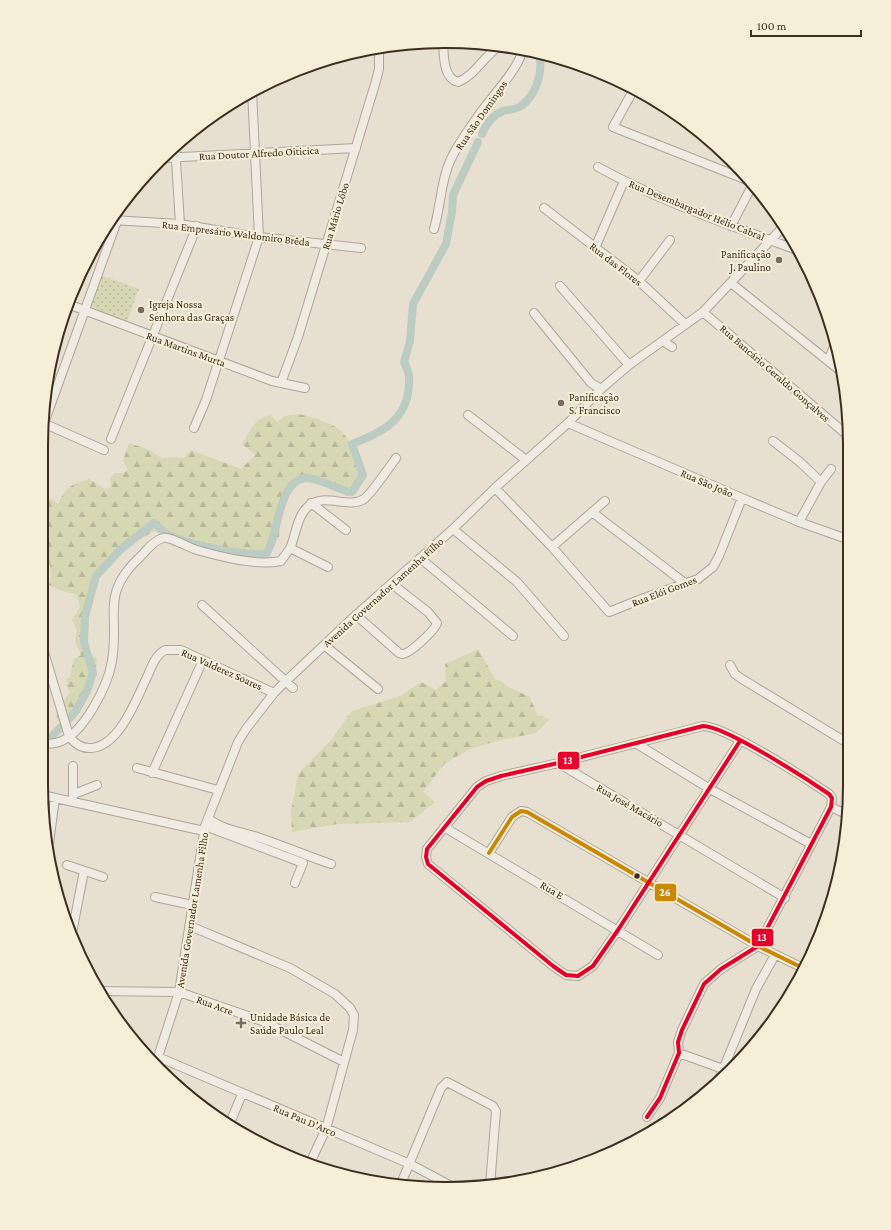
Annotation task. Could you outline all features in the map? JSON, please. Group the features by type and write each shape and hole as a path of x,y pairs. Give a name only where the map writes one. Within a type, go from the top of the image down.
{"street":[{"path":"443,48 447,72 452,79 458,82 464,79 494,51"},
{"name":"Rua Mário Lôbo","path":"281,383 298,337 376,81 379,68 379,54"},
{"name":"Rua São Domingos","path":"434,229 443,184 453,156 478,116 516,66 522,56"},
{"path":"631,94 613,127 739,177"},
{"path":"194,428 206,400 259,237 252,98"},
{"name":"Rua Doutor Alfredo Oiticica","path":"171,157 356,148"},
{"path":"176,153 180,224"},
{"name":"Rua Desembargador Hélio Cabral","path":"598,167 624,181 731,226 790,248"},
{"path":"595,248 624,181"},
{"path":"731,226 750,190"},
{"name":"Rua das Flores","path":"544,208 639,281 685,324"},
{"name":"Rua Empresário Waldomiro Brêda","path":"118,220 180,224 259,237 327,243 360,248"},
{"path":"111,439 197,226"},
{"name":"Avenida Governador Lamenha Filho","path":"157,1059 179,992 206,825 218,790 238,742 274,693 356,615 454,528 495,488 568,423 629,365 703,312 780,230"},
{"path":"50,404 84,311 110,234"},
{"path":"639,281 670,240"},
{"path":"731,283 835,366"},
{"path":"560,286 629,365"},
{"name":"Rua Martins Murta","path":"73,306 218,361 281,383 305,388"},
{"name":"Rua Bancário Geraldo Gonçalves","path":"703,312 842,431"},
{"path":"534,313 591,383 601,390"},
{"path":"663,341 672,346"},
{"path":"828,361 831,353"},
{"path":"468,415 526,460"},
{"name":"Rua São João","path":"568,423 799,522 843,538"},
{"path":"49,426 104,450"},
{"path":"774,442 800,462 821,482"},
{"path":"48,743 60,742 69,736 86,718 102,692 108,676 113,652 116,589 128,567 151,546 164,538 197,550 261,564 281,561 290,548 306,508 311,503 324,500 351,502 364,499 396,458"},
{"path":"799,522 821,482 831,469"},
{"path":"495,488 552,547 605,501"},
{"name":"Rua Elói Gomes","path":"552,547 609,612 698,579 713,567 720,556 742,498"},
{"path":"311,503 346,530"},
{"path":"592,512 686,584"},
{"path":"454,528 517,582 564,636"},
{"path":"290,548 328,567"},
{"path":"420,558 513,636"},
{"path":"356,615 398,653 408,653 434,630 437,623 428,612 392,584"},
{"path":"202,605 293,688"},
{"path":"324,645 378,689"},
{"name":"Rua Valderez Soares","path":"69,736 78,745 85,748 93,748 113,738 128,717 155,659 162,652 169,649 181,650 274,693"},
{"path":"152,773 203,660"},
{"path":"730,665 735,674 742,679 843,740"},
{"path":"48,667 69,736"},
{"path":"647,1116 660,1098 679,1053 678,1042 682,1030 704,984 721,969 758,946 785,898 831,807 832,798 829,794 740,741 716,729 703,726 486,781 477,787 427,849 426,854 428,864 517,938 566,975 578,976 593,966 618,930 740,741"},
{"path":"636,744 710,789 811,844"},
{"name":"Rua José Macário","path":"558,763 785,898"},
{"path":"72,766 74,798"},
{"path":"136,768 218,790"},
{"path":"74,798 97,785"},
{"path":"48,796 74,798 206,825 303,863 295,883"},
{"path":"51,831 55,798"},
{"path":"831,807 842,812"},
{"path":"489,853 512,817 521,811 527,812 758,946 799,966"},
{"path":"206,825 213,823 262,838 331,864"},
{"name":"Rua E","path":"444,828 489,853 658,955"},
{"path":"67,865 103,877"},
{"path":"74,925 84,871"},
{"path":"155,897 192,905"},
{"path":"190,926 290,968 335,994 350,1008 354,1015 354,1025 326,1129 312,1159"},
{"path":"679,1053 723,1069 756,989 775,955"},
{"name":"Rua Acre","path":"106,991 179,992 265,1022 344,1062"},
{"name":"Rua Pau D'Arco","path":"160,1061 410,1164 443,1182"},
{"path":"403,1180 441,1088 447,1082 493,1106 496,1111 491,1179"},
{"path":"232,1119 242,1094"}],"green space":[{"path":"101,275 139,289 126,324 88,310"},
{"path":"299,414 314,418 326,422 343,432 353,449 363,475 357,489 347,496 319,482 298,482 294,484 282,504 279,537 269,557 257,560 174,540 154,531 124,549 98,577 90,593 87,642 91,655 97,658 96,672 73,718 61,726 56,716 59,707 70,692 67,687 66,679 70,677 74,659 81,655 75,641 77,631 72,620 80,607 77,595 49,585 51,580 51,570 48,556 48,500 51,499 58,504 64,493 70,487 89,479 105,489 111,487 110,478 115,473 123,473 128,470 123,460 129,443 147,449 162,458 184,458 191,450 241,469 255,455 242,444 256,422 271,415 277,422 285,416"},
{"path":"478,649 495,679 530,697 537,715 550,719 536,733 497,741 470,749 445,763 423,792 435,802 410,822 338,824 292,832 291,812 298,774 331,740 352,711 400,696 421,682 436,690 446,681 445,664"}],"waterway":[{"path":"482,134 493,117 503,111 519,107 531,96 539,78 540,60"},
{"path":"70,718 76,711 87,691 93,673 84,642 85,617 96,576 121,549 154,523 169,535 193,544 231,552 266,554 274,535 284,499 289,489 296,482 305,478 310,478 352,492 363,475 352,444 371,436 388,426 401,412 405,403 409,381 404,362 410,341 413,304 446,244 452,212 453,195 478,142"},
{"path":"48,740 68,720"}],"transit line":[{"name":"13","path":"647,1117 660,1098 679,1053 678,1042 682,1030 704,984 721,969 758,946 831,807 832,798 829,794 766,754 747,744 714,728 703,726 486,781 477,787 427,849 426,857 428,864 553,966 566,975 578,976 593,966 618,930 740,741"},
{"name":"26","path":"489,853 512,817 521,811 527,812 758,946 799,966"}],"place":[{"name":"Panificação J. Paulino","path":"779,260"},
{"name":"Igreja Nossa Senhora das Graças","path":"141,310"},
{"name":"Panificação S. Francisco","path":"561,403"},
{"name":"Unidade Básica de Saúde Paulo Leal","path":"241,1023"}]}
